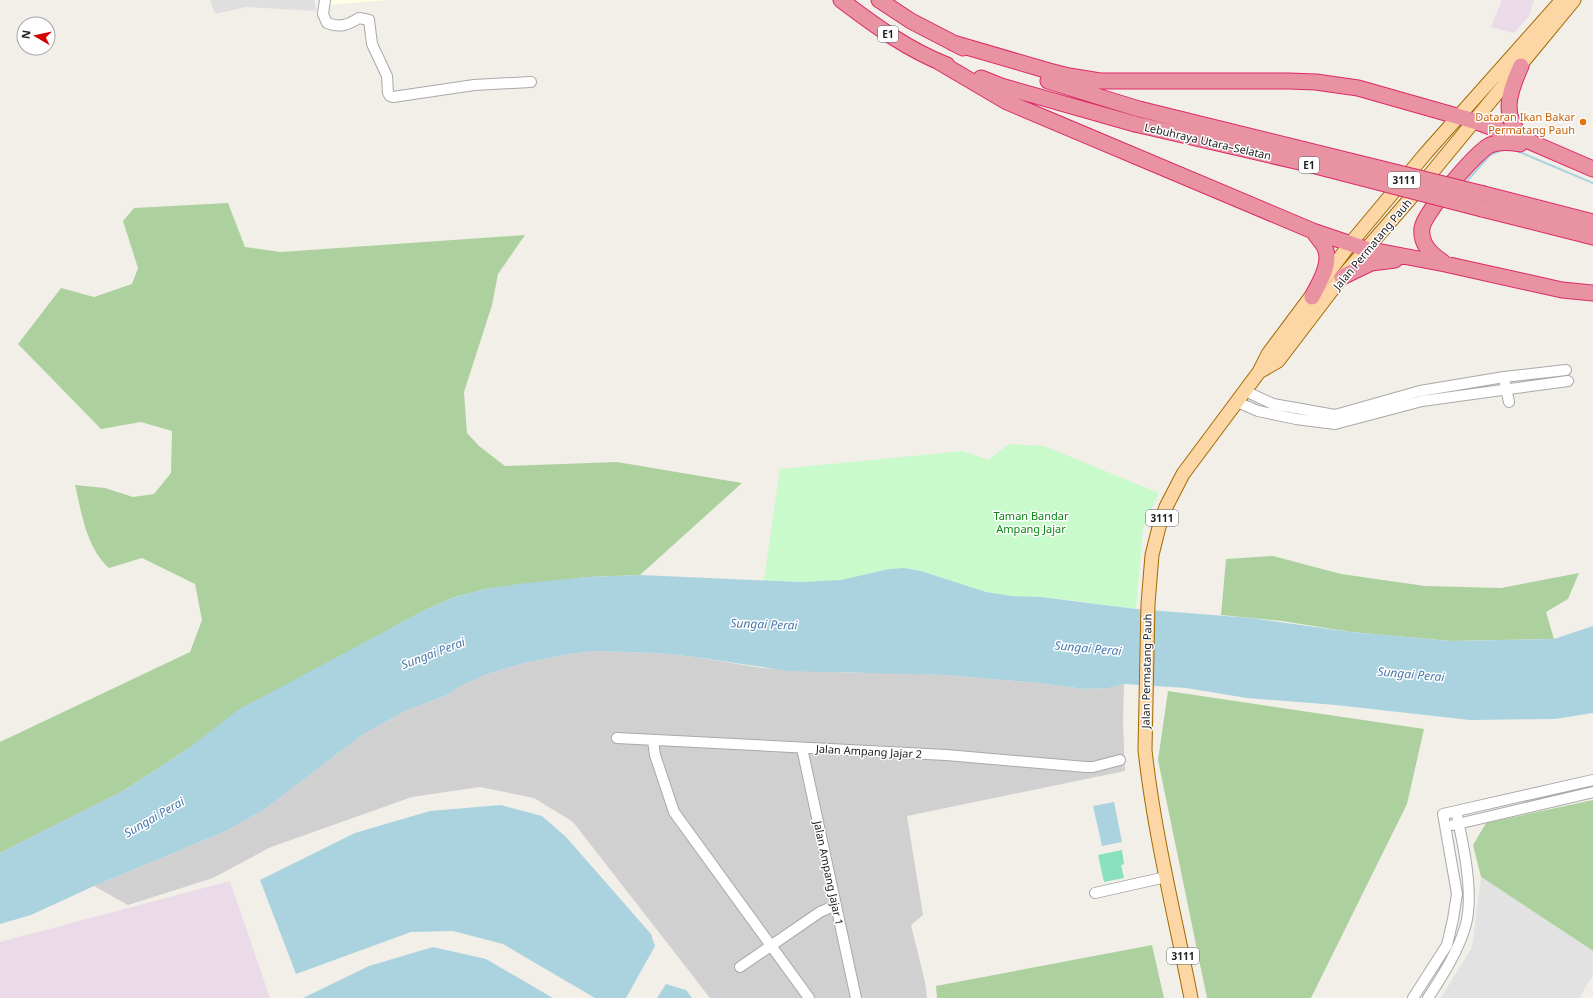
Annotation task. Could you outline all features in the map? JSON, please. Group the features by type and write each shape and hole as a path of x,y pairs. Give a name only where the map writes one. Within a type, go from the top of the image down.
{"highway":[{"name":"Lebuhraya Utara–Selatan","path":"841,0 879,29 908,47 939,62 1001,86 1135,124 1304,163 1483,201 1593,222"},
{"name":"Lebuhraya Utara–Selatan","path":"879,0 911,21 953,43 1009,68 1139,109 1483,201 1593,237"},
{"path":"953,43 1056,73 1100,81 1289,81 1323,83 1358,88 1474,122 1526,140 1593,169"},
{"path":"939,62 1007,102 1313,231 1366,249 1445,264 1562,290 1593,293"},
{"path":"1520,66 1511,92 1509,112 1514,128 1526,140"},
{"path":"1445,264 1428,251 1422,232 1424,220 1427,215 1447,191 1480,152 1490,145 1507,142 1542,148"},
{"path":"1312,297 1325,270 1326,258 1325,248 1313,231"},
{"path":"1342,277 1371,262 1410,258"}],"main road":[{"name":"Jalan Permatang Pauh","path":"1191,998 1166,877 1147,772 1145,750 1148,604 1152,555 1166,507 1183,474 1259,372 1268,354 1312,297 1350,244 1457,117 1562,0"},
{"name":"Jalan Permatang Pauh","path":"1259,372 1278,361 1342,277 1409,200 1574,0"}],"street":[{"path":"325,0 323,14 327,23 340,26 349,24 359,18 368,20 372,44 387,76 388,93 390,96 393,97 474,85 531,82"},
{"path":"1245,391 1273,404 1335,415 1504,377 1566,370"},
{"path":"1504,377 1509,402"},
{"path":"1237,402 1273,414 1296,419 1335,424 1421,396 1506,389 1568,381"},
{"name":"Jalan Ampang Jajar 2","path":"617,738 946,755 1086,767 1120,760"},
{"path":"653,740 655,755 674,812 809,998"},
{"name":"Jalan Ampang Jajar 1","path":"802,748 856,998"},
{"path":"1413,998 1447,945 1453,919 1457,894 1443,814 1593,780"},
{"path":"1446,826 1593,792"},
{"path":"1428,998 1456,950 1466,924 1468,903 1465,852 1456,811"},
{"path":"1096,893 1166,877"},
{"path":"740,967 820,912 836,905"}],"shaded area":[{"path":"210,0 314,0 317,11 246,7 215,14"},
{"path":"330,0 387,0 329,5"},
{"path":"1502,0 1534,0 1529,16 1514,33 1491,27"},
{"path":"595,651 657,653 695,657 762,668 852,673 946,675 1038,683 1084,689 1109,688 1124,684 1123,724 1125,771 907,816 923,915 911,925 925,982 927,998 710,998 573,822 534,798 480,787 412,797 271,847 213,878 128,905 94,886 226,831 265,809 362,735 407,710 447,695 461,686 485,675 524,663 569,654"},
{"path":"1481,877 1593,951 1593,975 1579,998 1441,998 1472,947"},
{"path":"230,881 270,998 0,998 0,942"}],"green space":[{"path":"228,203 245,247 281,252 525,235 498,274 492,305 464,392 467,433 479,446 505,466 617,462 742,483 640,575 588,577 485,589 452,598 423,611 359,646 189,748 121,792 0,853 0,742 190,652 202,620 195,584 142,558 109,568 101,560 86,530 75,485 105,488 133,497 154,494 171,473 172,431 141,422 101,429 18,344 61,288 94,297 132,284 138,268 123,221 134,208"},
{"name":"Taman Bandar Ampang Jajar","path":"1009,444 1044,446 1159,493 1143,528 1136,609 1062,599 1012,596 986,592 921,571 904,568 889,569 841,580 801,582 764,580 780,469 963,451 988,460"},
{"path":"1273,556 1341,574 1425,586 1501,588 1579,573 1568,599 1546,612 1554,639 1451,641 1351,632 1282,621 1221,615 1226,559"},
{"path":"1168,691 1424,729 1407,804 1311,998 1207,998 1158,760"},
{"path":"1593,800 1593,951 1481,877 1473,845 1486,823"},
{"path":"1122,850 1124,864 1121,865 1124,878 1104,882 1098,855"},
{"path":"1152,945 1164,998 937,998 936,986"}],"water":[{"name":"Sungai Perai","path":"904,568 921,571 986,592 1012,596 1041,597 1136,609 1251,618 1351,632 1451,641 1554,639 1593,626 1593,713 1555,719 1470,720 1336,705 1247,698 1186,688 1124,684 1109,688 1084,689 1038,683 946,675 789,671 657,653 595,651 569,654 524,663 485,675 461,686 447,695 407,710 362,735 265,809 226,831 94,886 31,915 0,924 0,853 121,792 189,748 238,710 423,611 452,598 485,589 588,577 640,575 801,582 841,580 889,569"},
{"path":"1114,802 1122,842 1102,846 1093,806"},
{"path":"501,805 542,816 566,837 651,934 655,946 626,998 595,998 503,944 453,931 411,932 296,974 260,880 355,833 430,811"},
{"path":"433,947 486,959 553,998 303,998 369,966"},
{"path":"666,984 686,990 692,998 657,998"}],"waterway":[{"path":"1468,180 1490,155 1504,149"},
{"path":"1515,150 1593,183"}],"place":[{"name":"Dataran Ikan Bakar Permatang Pauh","path":"1583,122"}]}
